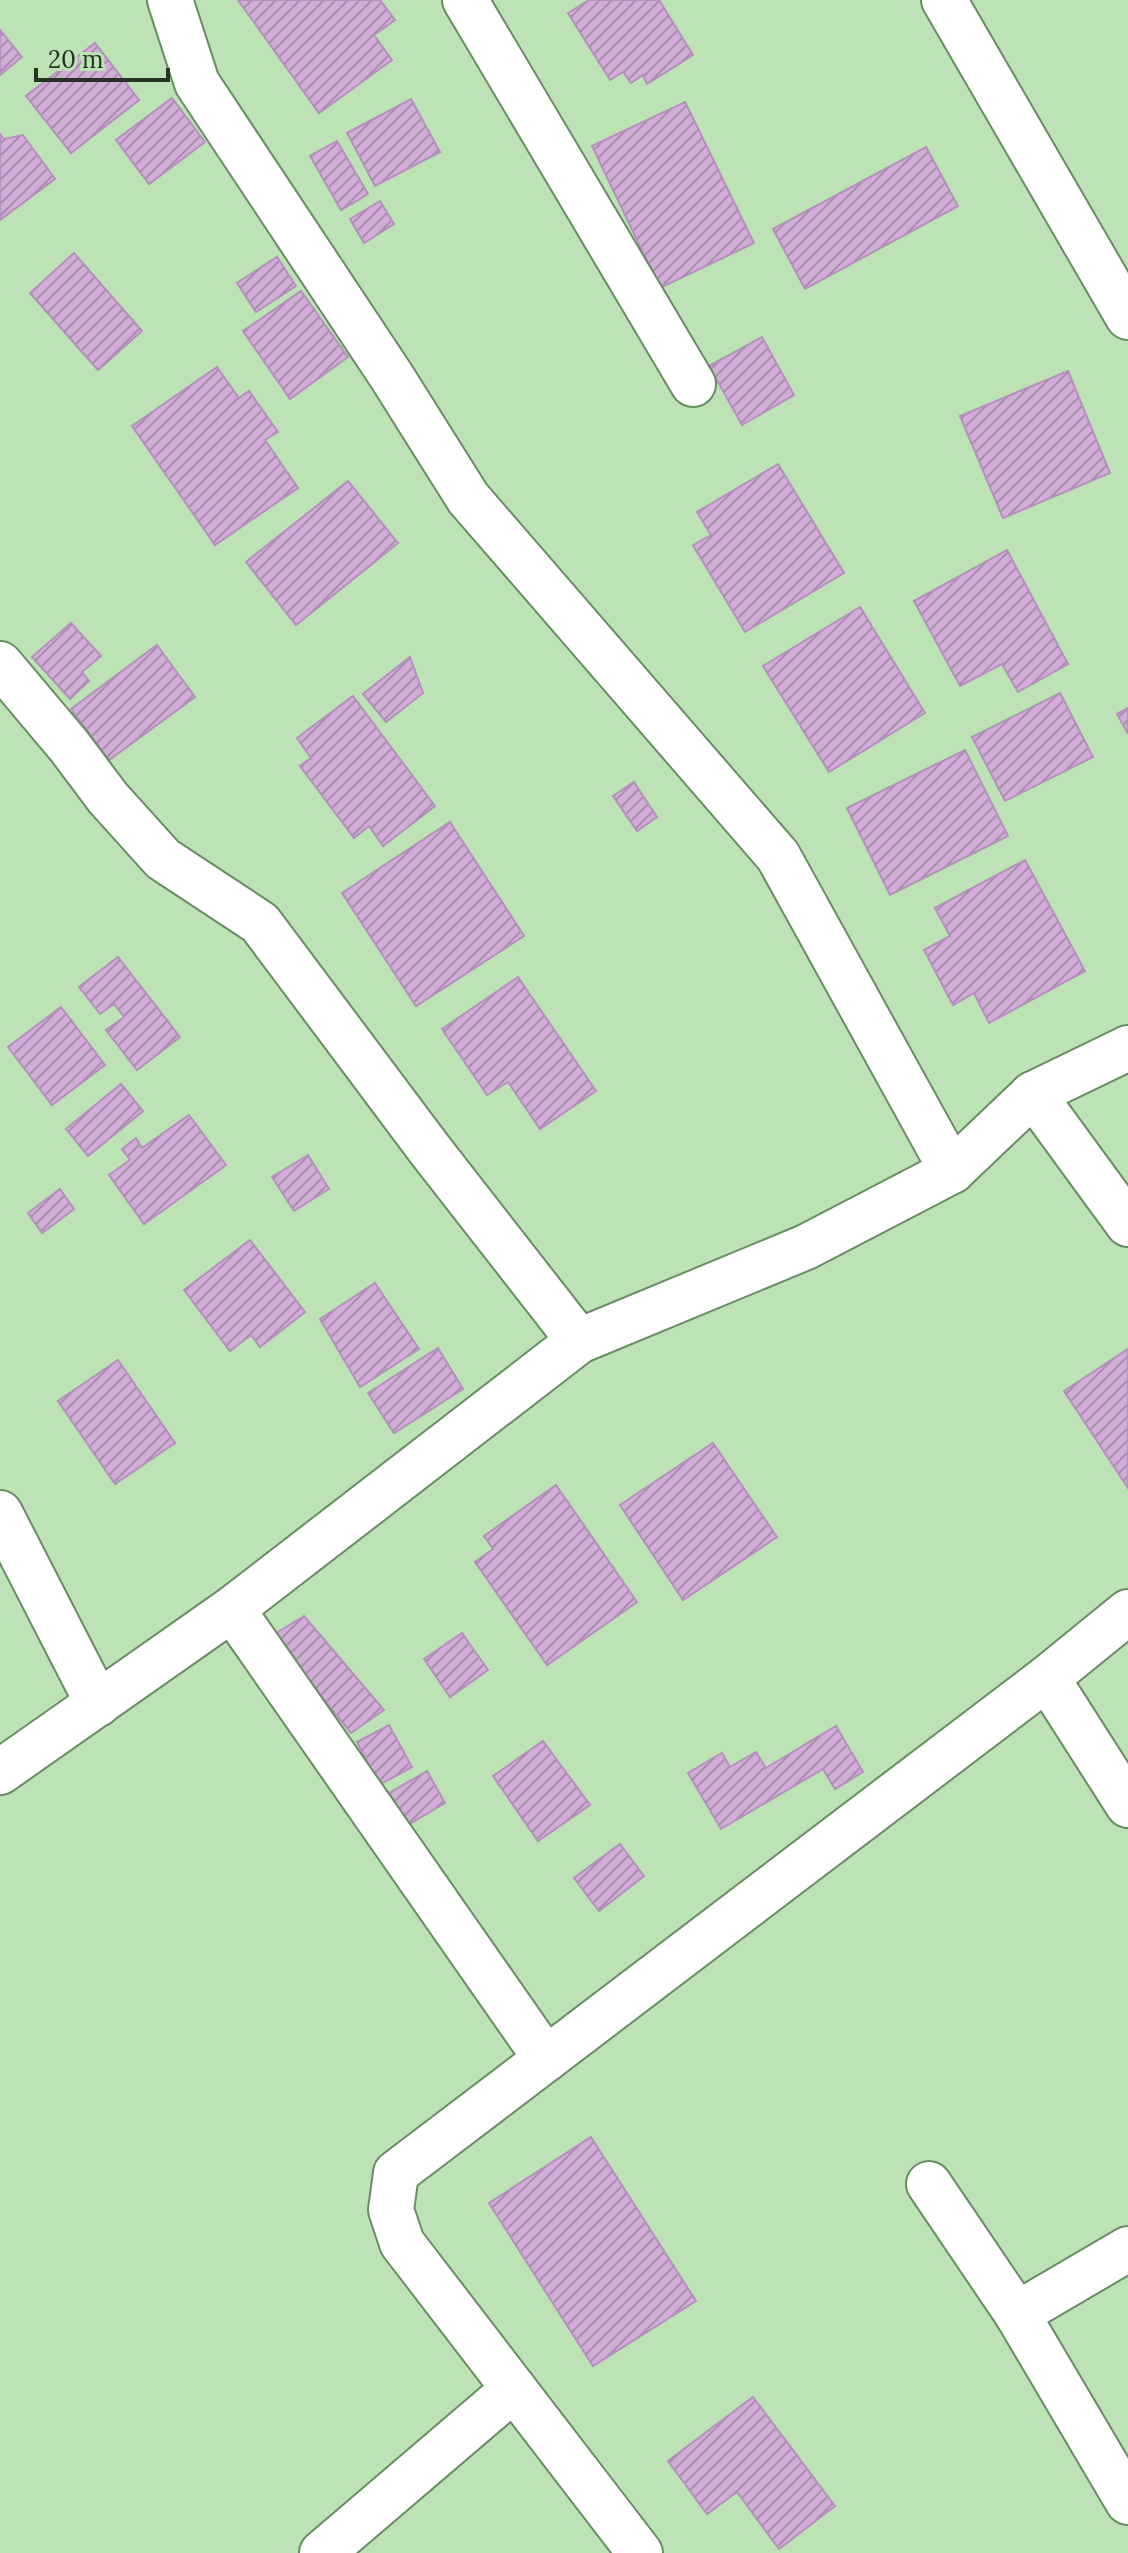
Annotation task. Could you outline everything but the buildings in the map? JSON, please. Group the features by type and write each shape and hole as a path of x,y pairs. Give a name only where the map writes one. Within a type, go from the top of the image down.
{"street":[{"path":"170,0 197,83 392,377 468,498 778,856 952,1171"},
{"path":"465,0 693,384"},
{"path":"944,0 1128,317"},
{"path":"0,664 108,798 163,859 260,923 430,1150 579,1341"},
{"path":"0,1772 232,1609 579,1341 806,1247 952,1171 1033,1094 1128,1048"},
{"path":"1033,1094 1128,1224"},
{"path":"0,1513 98,1704"},
{"path":"232,1609 546,2059"},
{"path":"640,2553 402,2243 391,2210 396,2173 1047,1678 1128,1612"},
{"path":"1047,1678 1128,1805"},
{"path":"929,2184 1017,2314 1128,2502"},
{"path":"1017,2314 1128,2249"},
{"path":"322,2553 514,2389"}]}
